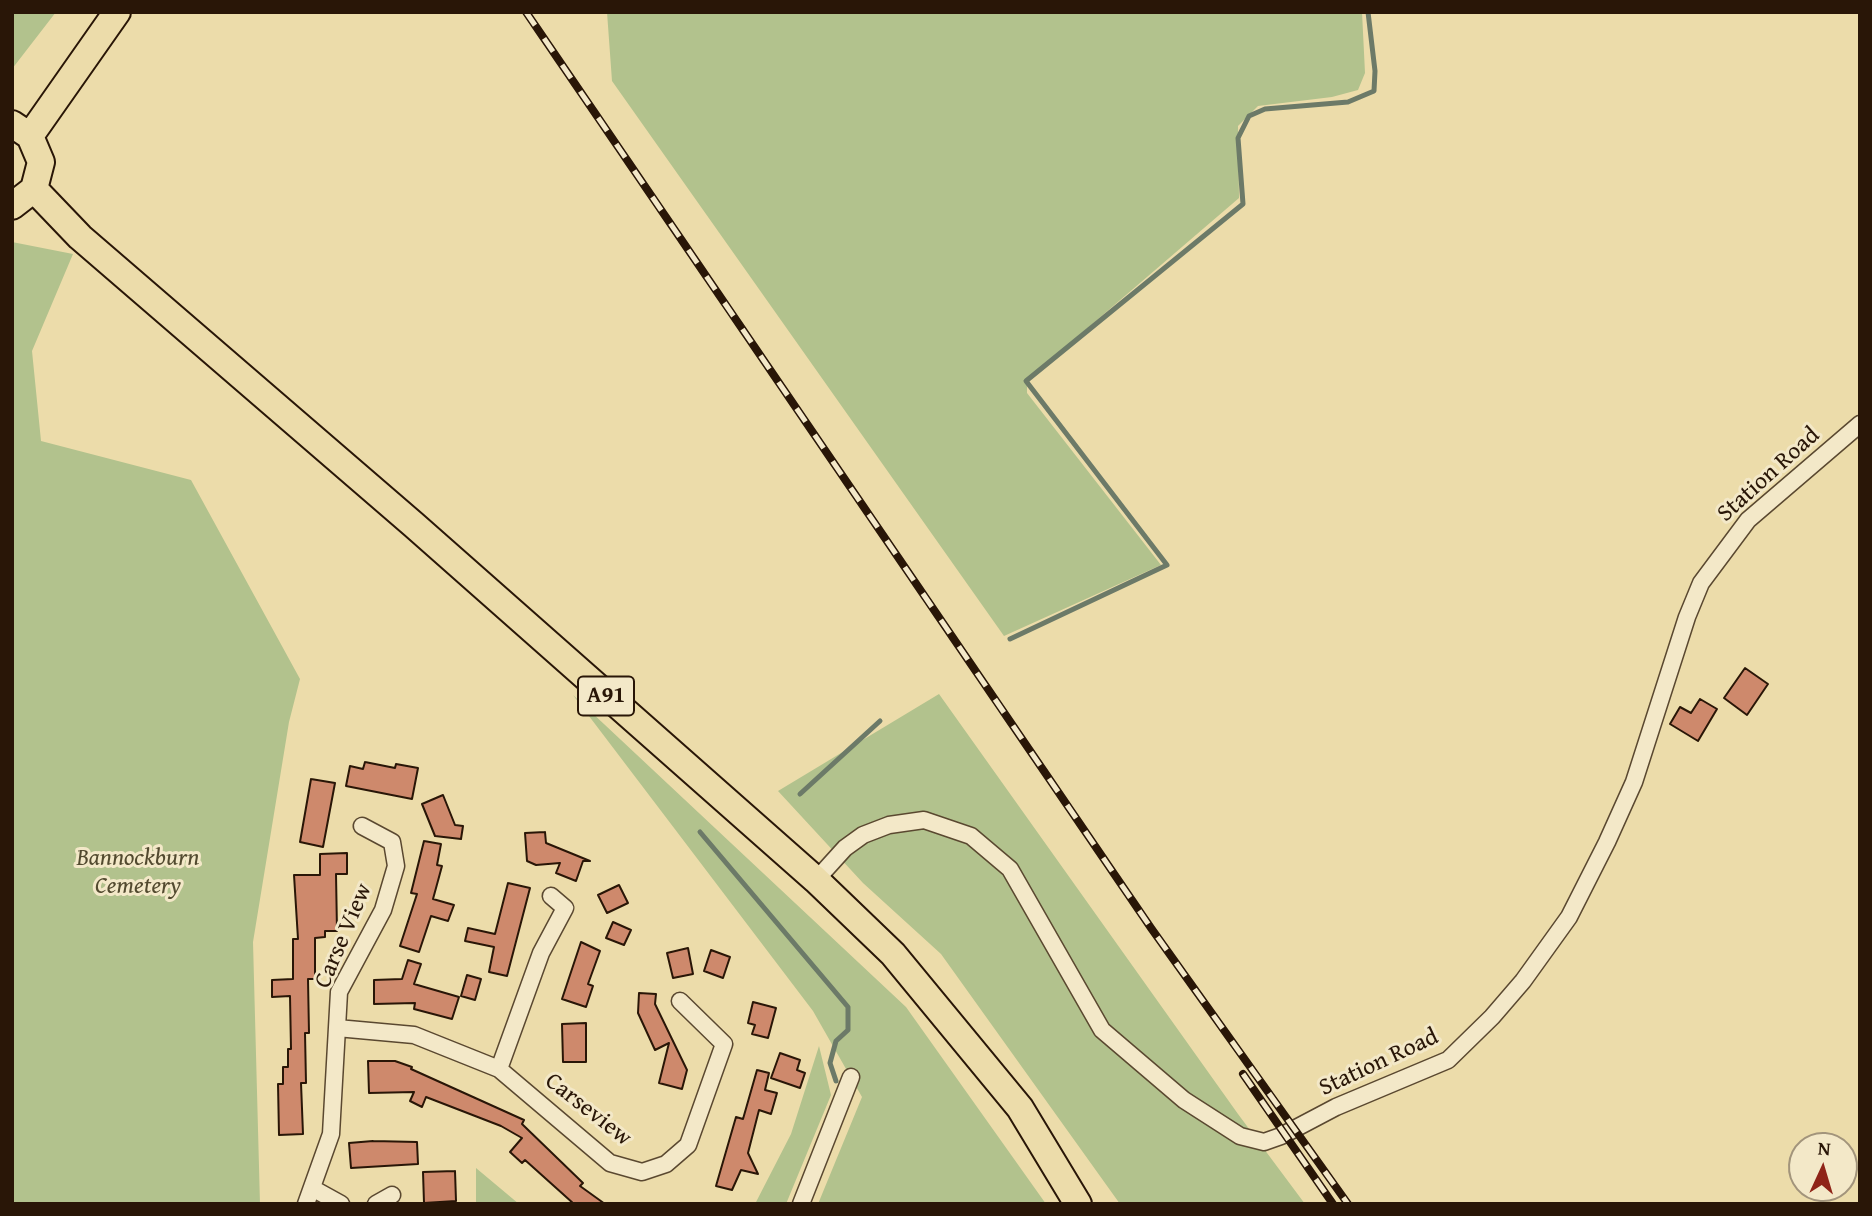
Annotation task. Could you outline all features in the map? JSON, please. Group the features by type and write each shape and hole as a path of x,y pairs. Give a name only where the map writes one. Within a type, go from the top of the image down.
{"main road":[{"path":"34,189 41,162 19,128 76,68 117,12"},
{"name":"A91","path":"80,237 12,207 34,189 80,237 414,525 816,880 893,954 1020,1108 1078,1204"}],"street":[{"name":"Station Road","path":"816,880 845,848 863,835 889,824 924,820 971,836 1010,869 1102,1030 1184,1100 1240,1136 1264,1142 1281,1136 1336,1107 1448,1060 1492,1017 1523,981 1569,917 1634,782 1687,617 1701,583 1748,520 1860,425"},
{"name":"Carse View","path":"309,1196 331,1134 339,992 383,910 396,866 392,842 362,826"},
{"path":"551,896 579,918"},
{"path":"499,1069 541,953 565,908"},
{"name":"Carseview","path":"337,1028 414,1035 499,1069 610,1163 642,1172 666,1164 688,1145 724,1044 680,1001"},
{"path":"801,1204 851,1077"},
{"path":"376,1204 392,1195"},
{"path":"309,1196 341,1204"}],"green space":[{"path":"12,12 56,12 12,69"},
{"path":"607,12 1362,12 1365,73 1358,90 1332,97 1258,106 1238,126 1239,198 1027,380 1027,393 1161,565 1004,636 612,81"},
{"name":"Bannockburn Cemetery","path":"12,242 73,254 32,351 41,441 191,480 300,679 289,722 253,942 260,1204 12,1204"},
{"path":"939,694 1305,1204 1120,1204 941,954 863,883 778,791"},
{"path":"573,695 906,1007 1046,1204 818,1204 862,1097 813,1011"},
{"path":"819,1046 831,1095 786,1204 755,1204 791,1134"},
{"path":"476,1168 519,1204 476,1204"}],"building":[{"path":"1745,668 1768,684 1747,715 1724,698"},
{"path":"1700,699 1717,709 1698,741 1670,724 1680,707 1691,713"},
{"path":"365,762 395,768 396,764 418,768 412,799 346,786 350,766 363,769"},
{"path":"311,779 335,783 323,847 300,842"},
{"path":"443,795 455,825 463,826 461,839 435,836 422,804"},
{"path":"545,832 546,843 590,861 583,861 576,881 556,873 560,863 536,865 527,861 525,833"},
{"path":"424,841 441,844 437,865 442,866 433,899 454,905 448,921 431,916 419,952 400,946 417,894 411,893"},
{"path":"347,853 347,874 336,874 337,931 325,931 325,937 315,938 315,979 308,979 306,1083 301,1083 303,1134 279,1135 278,1084 283,1084 283,1067 288,1067 288,1049 291,1049 290,996 272,997 272,980 293,979 293,939 298,939 294,875 320,875 320,854"},
{"path":"508,883 530,888 507,976 489,972 494,947 465,941 468,928 495,934"},
{"path":"619,885 628,903 607,913 598,895"},
{"path":"613,922 631,930 624,945 606,938"},
{"path":"581,942 600,951 588,984 593,986 586,1007 562,999"},
{"path":"688,948 693,974 673,978 667,953"},
{"path":"711,950 730,957 723,978 704,971"},
{"path":"408,960 421,964 414,984 459,997 452,1019 414,1009 415,1003 374,1004 374,980 402,979"},
{"path":"467,975 481,979 475,1000 461,996"},
{"path":"639,993 656,994 655,1004 687,1070 682,1089 659,1083 669,1043 655,1050 638,1013"},
{"path":"753,1002 776,1008 768,1038 752,1034 755,1025 748,1023"},
{"path":"586,1023 586,1062 563,1062 562,1024"},
{"path":"780,1053 800,1060 797,1070 805,1073 800,1088 771,1078"},
{"path":"368,1061 395,1061 412,1067 411,1069 524,1120 522,1124 583,1183 580,1186 605,1204 574,1204 525,1160 522,1163 510,1152 522,1138 501,1126 426,1097 422,1107 410,1101 414,1092 369,1093"},
{"path":"757,1070 769,1073 765,1090 777,1093 771,1114 759,1110 748,1153 758,1174 741,1170 732,1190 716,1186 736,1117 743,1119"},
{"path":"417,1142 418,1164 351,1168 349,1143"},
{"path":"455,1171 456,1201 424,1203 423,1172"}],"waterway":[{"path":"1010,639 1167,565 1026,381 1243,204 1238,138 1249,116 1265,109 1348,102 1374,91 1375,71 1368,12"},
{"path":"800,794 880,721"},
{"path":"700,832 848,1007 848,1030 836,1041 830,1063 836,1081"}],"railway":[{"path":"526,12 1151,928 1348,1204"},
{"path":"1243,1074 1333,1204"}]}
